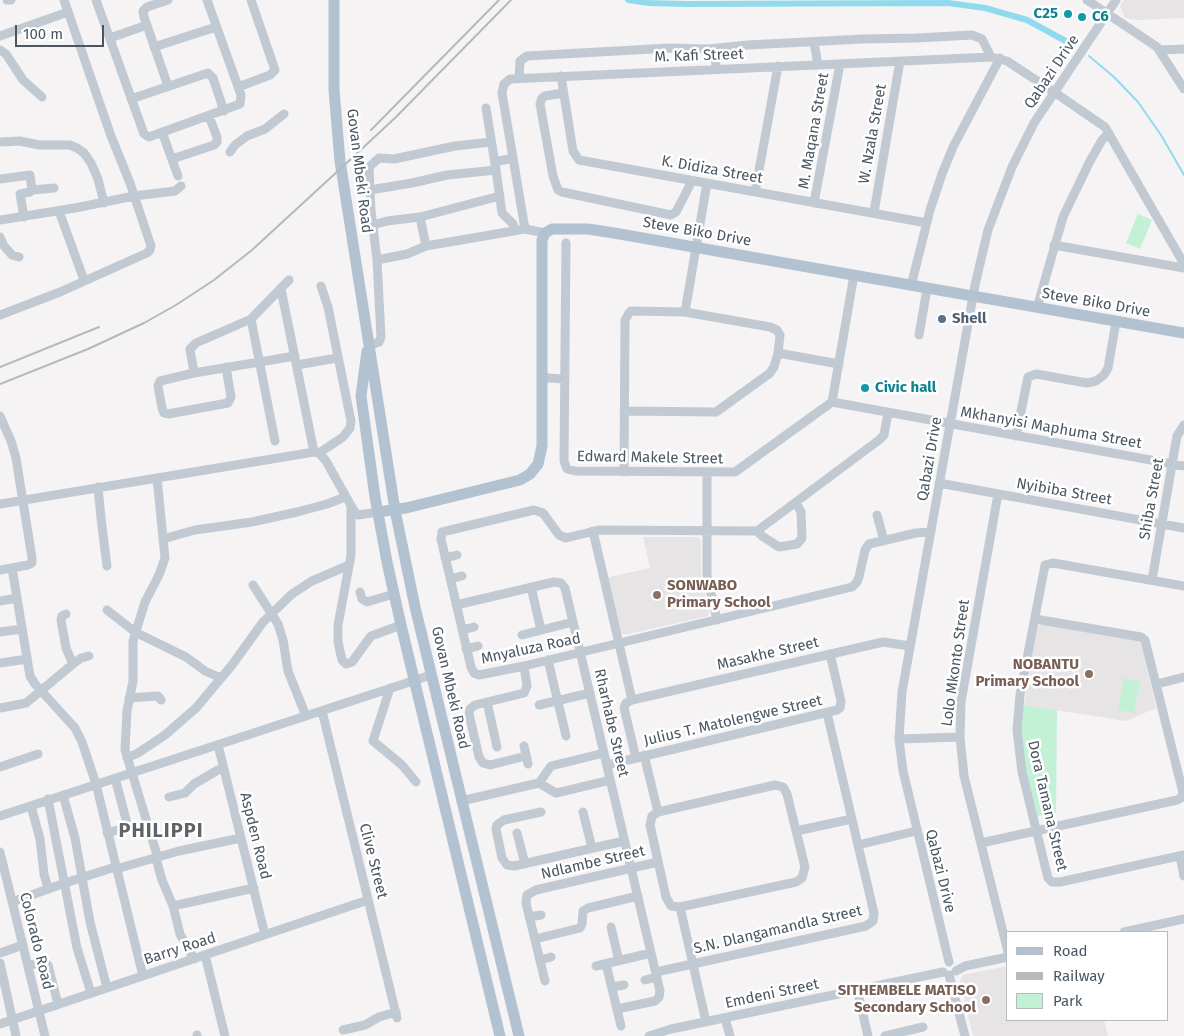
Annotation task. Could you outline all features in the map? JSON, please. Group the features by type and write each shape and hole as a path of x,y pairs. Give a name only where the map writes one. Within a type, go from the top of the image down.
{"main road":[{"name":"Govan Mbeki Road","path":"334,0 333,66 336,128 345,194 371,344 395,510 431,675 519,1036"},
{"name":"Steve Biko Drive","path":"545,233 552,229 588,229 1184,334"},
{"path":"378,512 395,510 520,480 535,469 542,453 544,379 542,240 545,233"},
{"name":"Govan Mbeki Road","path":"371,344 365,356 360,396 378,512 401,625 500,1036"}],"street":[{"path":"0,314 60,292 147,253 151,246 64,0"},
{"path":"96,0 146,137 240,104 238,87 207,0"},
{"path":"168,0 145,8 144,17 168,86"},
{"path":"238,87 272,74 275,70 251,0"},
{"path":"1087,0 1161,50 1184,89"},
{"name":"Qabazi Drive","path":"965,1036 904,778 899,739 902,692 973,297 986,238 1002,190 1023,143 1054,92 1116,0"},
{"path":"0,36 68,12"},
{"path":"110,38 146,25"},
{"path":"154,48 216,26"},
{"path":"525,229 503,87 507,81 519,78 520,61 527,56 966,35 982,39 995,57 1054,92 1100,123 1109,133 1184,264"},
{"path":"814,42 818,65"},
{"path":"715,48 716,69"},
{"path":"1161,50 1184,49"},
{"path":"0,50 6,54 23,80 42,97"},
{"path":"911,286 934,196 952,147 995,57"},
{"name":"M. Kafi Street","path":"519,78 995,57"},
{"name":"W. Nzala Street","path":"874,212 900,61"},
{"name":"M. Maqana Street","path":"814,203 840,64"},
{"path":"755,192 778,66"},
{"path":"131,99 205,74 210,74 224,111"},
{"name":"K. Didiza Street","path":"561,76 573,151 578,160 927,223"},
{"path":"564,93 545,96 540,104 553,176 558,190 671,214 676,212 692,181"},
{"path":"486,108 503,216 512,224 514,231"},
{"path":"230,152 235,145 247,136 265,129 284,114"},
{"path":"172,159 214,145 217,142 209,116"},
{"path":"162,132 178,176"},
{"path":"1037,308 1063,217 1076,186 1098,147 1109,133"},
{"path":"0,142 20,141 39,146 70,146 77,148 84,153 91,163 98,179 104,203"},
{"path":"371,344 379,342 380,337 369,167 379,158 394,159 455,146 492,142"},
{"path":"370,190 496,166 513,158"},
{"path":"0,179 30,175 32,190"},
{"path":"685,312 707,183"},
{"path":"0,220 104,203 134,196 175,191 181,186"},
{"path":"24,217 20,194 32,190 54,188"},
{"path":"372,225 420,217 500,196"},
{"path":"59,211 84,280"},
{"path":"420,217 426,246"},
{"path":"376,260 407,254 426,246 525,229 545,233"},
{"path":"0,237 4,246 12,255 19,257"},
{"path":"544,379 564,379 566,243"},
{"path":"1054,245 1184,268"},
{"path":"832,402 854,276"},
{"path":"194,373 190,349 193,345 251,320 289,280"},
{"path":"0,504 317,453 343,437 351,424 351,417 322,286"},
{"path":"281,289 317,453 326,461 358,515 378,512"},
{"path":"919,335 928,289"},
{"path":"624,411 716,412 770,373 778,353 780,336 774,328 685,312 635,310 628,313 626,316 624,411 624,472"},
{"path":"251,320 275,441"},
{"path":"1016,436 1028,377 1036,374 1087,383 1096,381 1104,375 1108,368 1116,322"},
{"path":"778,353 839,364"},
{"path":"226,367 231,397 228,403 168,414 164,413 158,386 160,381 226,367 295,356"},
{"path":"297,365 338,358"},
{"name":"Edward Makele Street","path":"564,379 564,461 566,468 575,471 731,472 739,470 832,402"},
{"name":"Mkhanyisi Maphuma Street","path":"832,402 1184,466"},
{"path":"658,812 624,708 626,703 632,700 593,531 756,531 880,440 884,435 888,413"},
{"path":"0,416 15,450 32,563 0,570"},
{"name":"Shiba Street","path":"1152,580 1177,436 1184,425"},
{"path":"707,472 707,575 717,620"},
{"path":"157,478 165,558 150,590 135,632 132,648 133,681 125,732 127,758 162,880 173,906 180,934 194,959"},
{"name":"Nyibiba Street","path":"939,483 1184,528"},
{"path":"98,487 100,518 107,566"},
{"name":"Lolo Mkonto Street","path":"998,494 961,702 960,737 964,776 1006,944"},
{"path":"163,539 195,530 252,522 297,512 346,497"},
{"path":"756,531 779,547 797,544 802,538 801,512 796,503"},
{"path":"351,506 351,549 340,610 338,634 340,658 344,663 349,663 356,658 371,636 401,625"},
{"name":"Mnyaluza Road","path":"593,531 570,538 562,537 542,513 529,510 442,532 441,539 445,558 466,649 474,673 478,675 524,666 852,587 859,577 863,555 867,546 884,541"},
{"path":"877,515 884,541 931,532"},
{"path":"445,558 457,555"},
{"name":"Dora Tamana Street","path":"1182,856 1055,883 1048,878 1022,772 1017,730 1020,695 1044,567 1053,562 1184,586"},
{"path":"127,758 138,753 174,728 201,703 271,613 304,586 349,565"},
{"path":"12,568 32,680 75,728 79,735 96,784 115,868 143,976"},
{"path":"450,579 462,576"},
{"name":"Rharhabe Street","path":"456,606 554,582 562,583 565,588 660,994 656,1001 617,1009"},
{"path":"253,584 280,630 288,671 306,716"},
{"path":"531,587 541,630"},
{"path":"360,592 362,599 367,602 394,594"},
{"path":"0,601 17,598"},
{"path":"106,610 135,632 186,657 205,671 221,678"},
{"path":"66,614 62,616 61,620 66,648 73,664"},
{"path":"981,843 1177,800 1181,798 1183,791 1147,643 1143,638 1035,618"},
{"path":"522,634 573,622"},
{"path":"462,630 474,626"},
{"path":"0,632 22,628"},
{"name":"Masakhe Street","path":"632,700 883,642 910,646"},
{"name":"Mnyaluza Road","path":"466,649 478,646"},
{"name":"Julius T. Matolengwe Street","path":"607,765 827,714 839,709 841,705 830,654"},
{"path":"0,708 26,703 81,658 89,656"},
{"path":"0,664 27,659"},
{"path":"548,660 566,736"},
{"path":"524,666 528,686 524,692 476,705 469,711 480,760 486,764 527,760 524,746"},
{"path":"0,816 431,675"},
{"path":"1157,684 1184,677"},
{"path":"390,688 373,740 402,765 416,782"},
{"path":"538,705 590,693"},
{"path":"129,698 158,696 161,700"},
{"path":"487,702 497,747"},
{"name":"Clive Street","path":"322,711 397,1015 379,1017 365,1025 343,1030"},
{"name":"S.N. Dlangamandla Street","path":"656,975 693,963 866,926 873,921 874,914 827,714"},
{"path":"899,739 960,737"},
{"name":"Aspden Road","path":"218,745 265,935"},
{"path":"461,801 538,783 548,769 555,764 604,753"},
{"path":"1,764 38,754"},
{"path":"169,798 185,793 194,784 218,770 224,769"},
{"path":"548,769 548,781 553,792"},
{"path":"107,833 128,827 114,778"},
{"path":"538,783 553,792 558,792 610,780"},
{"path":"780,785 786,790 805,867 802,878 796,882 680,908 671,906 658,862 650,825 652,816 658,812 780,785"},
{"path":"63,795 75,838 90,922 107,988"},
{"path":"48,799 77,948 91,993"},
{"path":"31,806 40,839 44,874 48,888"},
{"path":"541,812 504,820 497,824 496,829 504,863 511,866 524,864 624,840"},
{"path":"584,812 592,848"},
{"path":"796,831 852,819"},
{"path":"858,845 916,831"},
{"path":"517,833 524,864"},
{"path":"12,902 82,877 179,851 241,838"},
{"name":"Colorado Road","path":"0,852 3,879 12,902 45,1036"},
{"path":"1182,856 1184,876"},
{"name":"Ndlambe Street","path":"545,981 526,899 531,892 658,862"},
{"path":"173,906 254,888"},
{"path":"535,940 580,928 583,911 588,908 638,896"},
{"name":"Barry Road","path":"0,1024 368,900"},
{"path":"680,908 706,1022"},
{"path":"530,917 541,915"},
{"path":"1129,931 1184,919"},
{"path":"611,928 619,961"},
{"path":"0,953 23,945"},
{"path":"596,966 651,953"},
{"path":"205,955 225,1036"},
{"path":"540,960 551,957"},
{"name":"Emdeni Street","path":"649,1036 666,1030 1006,957"},
{"path":"0,963 16,1036"},
{"path":"28,965 42,963 48,965 58,1004"},
{"path":"606,964 621,1026"},
{"path":"645,980 656,975"},
{"path":"612,988 624,985"},
{"path":"858,989 868,1036"},
{"path":"725,1018 730,1036"},
{"path":"885,1036 913,1033 923,1027"}],"shaded area":[{"path":"1124,0 1184,0 1184,18 1137,20 1125,18 1120,6"},
{"name":"SONWABO Primary School","path":"643,537 698,537 701,540 701,574 709,612 708,616 624,635 618,631 605,578 650,568"},
{"name":"NOBANTU Primary School","path":"1042,624 1139,641 1142,644 1156,708 1126,721 1024,705 1037,628"},
{"name":"SITHEMBELE MATISO Secondary School","path":"1006,966 1006,1021 1104,1021 1108,1036 973,1036 960,981 963,975"}],"green space":[{"path":"1138,214 1152,220 1140,249 1126,243"},
{"path":"1124,678 1140,681 1134,713 1118,710"},
{"path":"1023,705 1057,710 1056,813 1037,816 1025,767 1020,730"}],"waterway":[{"path":"628,0 649,3 685,4 948,3 985,8 1027,20 1071,44"},
{"path":"1089,56 1114,77 1138,102 1161,135 1184,175"}],"railway":[{"path":"371,130 499,0"},
{"path":"0,384 88,349 144,323 214,280 252,250 396,117 511,0"},
{"path":"0,367 99,327"}],"place":[{"name":"C25","path":"1068,14"},
{"name":"C6","path":"1082,17"},
{"name":"Shell","path":"942,319"},
{"name":"Civic hall","path":"865,388"},
{"name":"SONWABO Primary School","path":"657,595"},
{"name":"NOBANTU Primary School","path":"1089,674"},
{"name":"SITHEMBELE MATISO Secondary School","path":"986,1000"}],"district":[{"name":"PHILIPPI","path":"161,831"}]}
